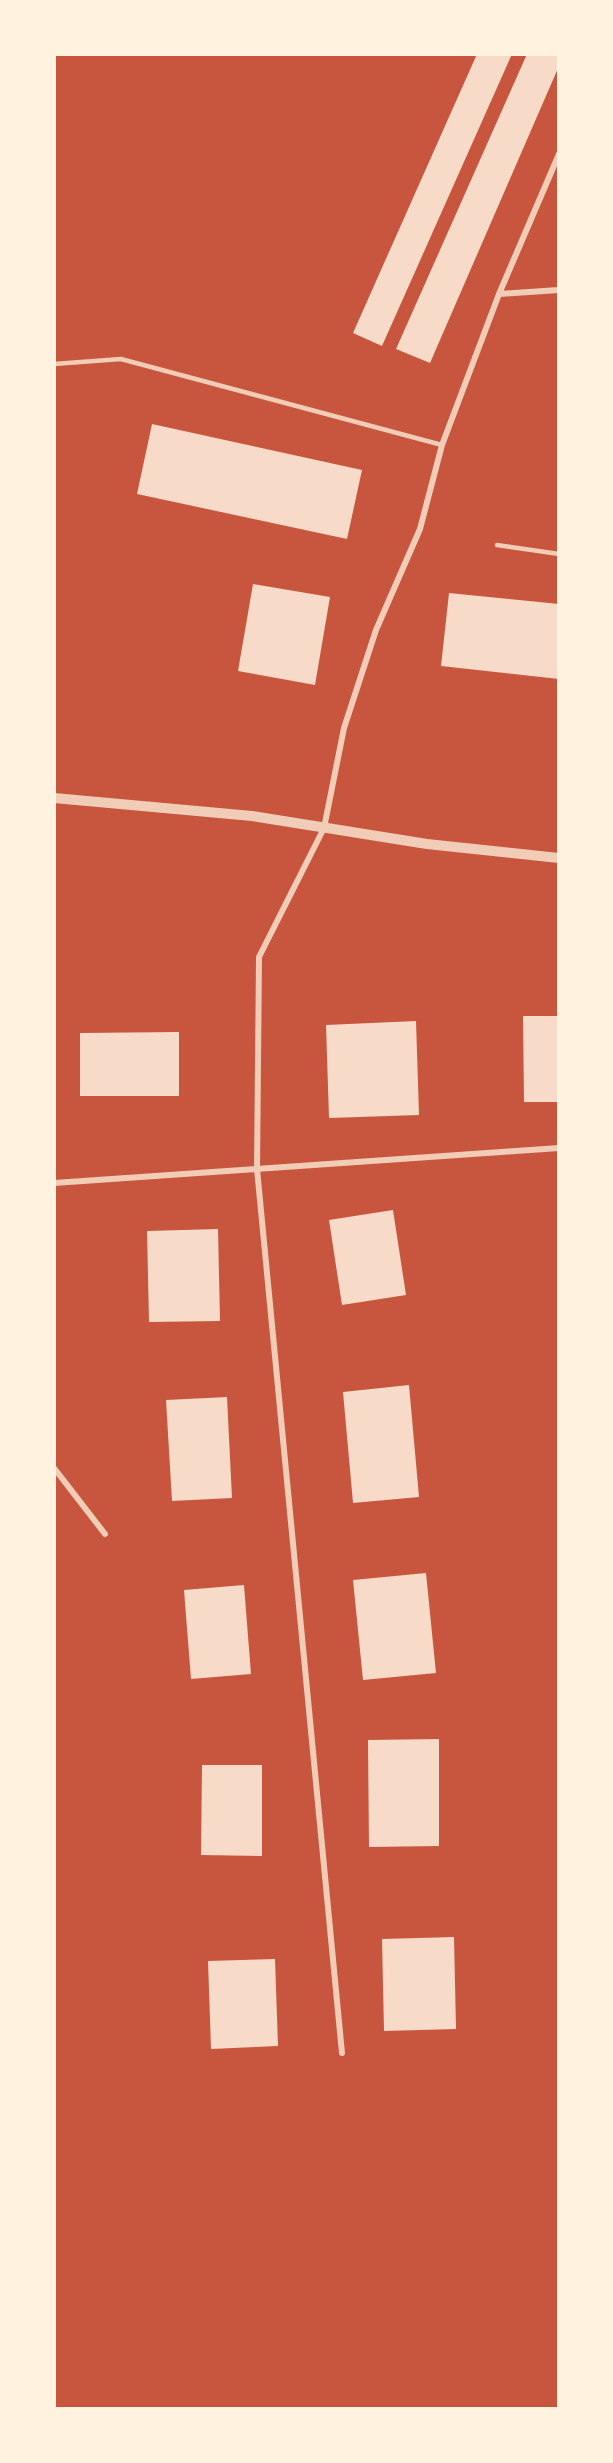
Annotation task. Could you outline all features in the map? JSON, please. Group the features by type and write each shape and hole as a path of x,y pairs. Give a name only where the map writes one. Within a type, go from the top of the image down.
{"street":[{"path":"342,2054 257,1169 259,957 324,828 344,728 376,630 420,529 442,445 499,294 559,154"},
{"path":"499,294 559,290"},
{"path":"54,798 252,816 427,844 559,858"},
{"path":"54,1183 559,1148"},
{"path":"54,1468 105,1534"}],"lane":[{"path":"54,364 121,359 442,445"},
{"path":"497,545 559,554"}],"building":[{"path":"477,54 512,54 382,346 353,333"},
{"path":"527,54 559,54 559,66 430,363 396,349"},
{"path":"152,424 362,470 347,539 137,494"},
{"path":"253,584 330,597 315,685 238,671"},
{"path":"449,593 559,604 559,679 441,666"},
{"path":"523,1016 559,1016 559,1102 524,1102"},
{"path":"416,1021 419,1115 329,1118 326,1025"},
{"path":"179,1032 179,1096 80,1096 80,1033"},
{"path":"393,1210 406,1295 342,1305 329,1220"},
{"path":"218,1229 220,1321 149,1322 147,1231"},
{"path":"409,1385 419,1497 353,1503 343,1392"},
{"path":"227,1397 232,1498 172,1501 166,1400"},
{"path":"426,1573 436,1673 363,1680 353,1580"},
{"path":"244,1585 251,1674 191,1679 184,1590"},
{"path":"439,1739 439,1846 369,1847 368,1740"},
{"path":"202,1765 262,1765 262,1856 201,1855"},
{"path":"454,1937 456,2029 384,2031 382,1939"},
{"path":"275,1959 278,2046 211,2049 208,1961"}]}
